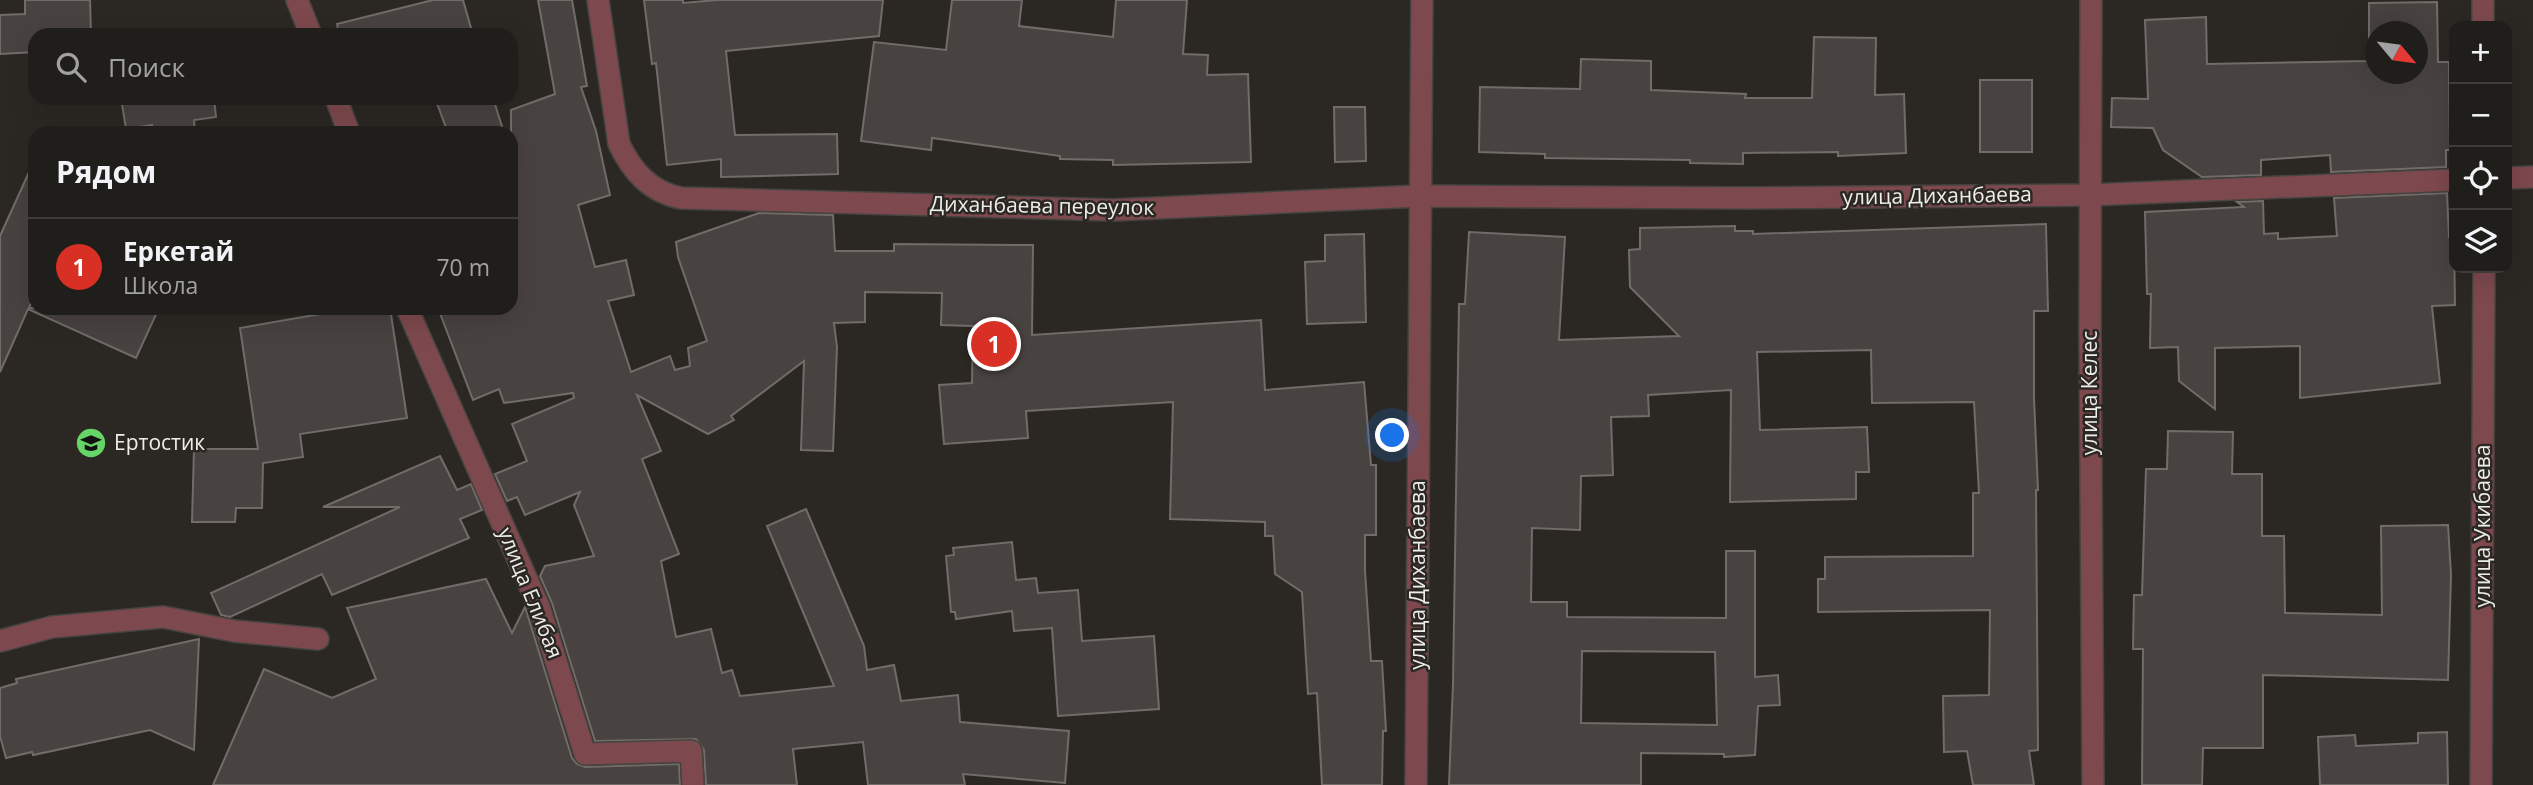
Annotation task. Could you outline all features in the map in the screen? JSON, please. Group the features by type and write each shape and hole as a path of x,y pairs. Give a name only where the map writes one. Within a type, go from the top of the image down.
{"street":[{"path":"297,0 308,28"},
{"name":"Диханбаева переулок","path":"598,0 619,144 627,162 640,178 664,193 681,198 1113,210 1420,196"},
{"name":"улица Диханбаева","path":"1416,785 1422,0"},
{"name":"улица Келес","path":"2091,0 2089,195 2093,785"},
{"path":"2483,0 2483,21"},
{"path":"339,105 346,126"},
{"path":"2512,178 2533,177"},
{"name":"улица Диханбаева","path":"1420,196 1746,198 2089,195 2449,180"},
{"name":"улица Укибаева","path":"2481,785 2484,273"},
{"name":"улица Елибая","path":"410,315 539,607 585,754 691,751 693,785"},
{"path":"0,641 52,627 163,617 234,631 318,639"}],"building":[{"path":"25,0 90,0 91,28 28,28 28,52 0,54 0,15 25,14"},
{"path":"433,0 463,0 471,28 338,28 337,24"},
{"path":"538,0 572,0 587,86 581,87 596,131 610,195 578,205 595,267 626,260 634,295 608,301 631,372 670,356 675,370 690,366 688,348 707,341 678,257 676,242 759,213 833,215 835,251 894,251 894,244 1033,245 1032,335 1261,320 1265,390 1364,382 1371,465 1376,465 1376,535 1365,535 1365,571 1371,661 1382,661 1386,731 1383,731 1382,785 1322,785 1317,693 1308,694 1302,592 1275,574 1273,536 1265,536 1265,522 1170,519 1173,402 1026,411 1028,438 944,444 939,385 972,383 973,326 941,325 942,293 865,292 865,322 834,323 837,347 833,451 801,450 804,361 731,416 734,420 708,434 637,395 661,451 642,459 679,554 661,561 676,637 711,629 722,673 732,670 740,696 834,686 767,526 806,509 864,646 867,670 894,665 901,701 958,695 960,722 1069,731 1065,783 963,774 965,785 868,785 863,742 793,749 797,785 706,785 704,750 696,739 595,741 552,603 540,576 545,566 594,556 574,505 580,492 525,515 517,497 507,501 495,474 527,461 512,424 574,398 573,393 504,403 499,389 473,400 441,315 518,315 518,126 511,126 511,110 555,94"},
{"path":"644,0 683,0 683,3 717,0 883,0 879,36 726,51 735,135 837,134 838,174 721,177 721,159 667,165 656,63 652,64"},
{"path":"952,0 1022,0 1019,26 1113,37 1116,0 1187,0 1183,54 1208,55 1207,75 1248,74 1251,162 1113,165 1113,160 1060,159 1060,156 932,138 931,150 861,141 874,42 946,50"},
{"path":"2437,2 2438,62 2449,62 2449,150 2446,150 2446,167 2331,172 2330,155 2261,160 2261,175 2202,177 2163,150 2153,128 2111,127 2112,98 2148,99 2145,20 2206,17 2207,64 2365,61 2365,84 2428,84 2428,21 2369,21 2369,3"},
{"path":"1814,37 1876,38 1875,95 1904,94 1906,153 1838,156 1838,152 1743,153 1743,164 1690,163 1690,160 1545,158 1545,154 1479,152 1480,87 1580,89 1581,59 1651,61 1651,90 1746,94 1745,98 1812,98"},
{"path":"1980,80 2032,80 2032,152 1980,152"},
{"path":"122,105 215,105 216,117 194,120 194,126 126,126"},
{"path":"438,105 495,105 502,126 445,126"},
{"path":"1334,107 1365,107 1366,161 1335,162"},
{"path":"28,174 28,309 0,372 0,236"},
{"path":"2447,193 2449,273 2455,273 2455,305 2432,306 2440,383 2300,398 2300,346 2215,348 2215,409 2179,381 2178,347 2150,348 2151,294 2147,294 2145,212 2244,207 2237,202 2263,201 2264,234 2278,233 2278,239 2337,236 2334,198"},
{"path":"2046,224 2048,311 2034,311 2038,490 2038,750 2029,751 2034,785 1973,785 1967,751 1944,752 1943,696 1989,695 1990,610 1818,612 1818,579 1825,579 1825,557 1973,556 1973,493 1979,493 1974,402 1872,403 1871,350 1757,352 1760,430 1867,427 1869,472 1856,472 1856,499 1730,502 1731,390 1648,395 1649,416 1611,417 1613,475 1581,476 1580,530 1532,528 1531,602 1567,602 1567,617 1726,618 1726,551 1755,551 1755,677 1778,675 1780,705 1758,706 1755,755 1724,757 1724,754 1641,753 1641,785 1449,785 1459,304 1465,304 1469,232 1565,237 1559,340 1679,336 1630,287 1629,250 1640,249 1640,228 1735,226 1735,231 1753,231 1753,234","holes":["1582,651 1715,652 1717,725 1581,723"]},
{"path":"1364,234 1366,322 1307,324 1305,262 1325,261 1325,235"},
{"path":"41,315 156,315 136,358"},
{"path":"315,315 391,315 407,418 300,434 303,457 263,463 262,508 236,508 235,522 192,522 194,449 258,449 240,328"},
{"path":"2168,431 2233,432 2232,474 2262,474 2262,536 2284,536 2285,613 2382,615 2381,526 2448,525 2451,575 2448,680 2263,675 2263,748 2203,748 2202,785 2142,785 2143,649 2133,649 2134,595 2142,595 2146,469 2167,469"},
{"path":"440,456 457,490 471,484 482,510 460,519 469,538 332,595 322,574 230,617 221,615 211,593 400,507 323,507"},
{"path":"1012,542 1016,580 1036,578 1038,593 1078,590 1082,641 1154,636 1159,709 1058,716 1052,628 1014,631 1012,611 956,619 955,612 951,612 946,556 954,555 953,548"},
{"path":"486,579 512,633 525,607 572,758 577,764 585,767 679,764 680,785 213,785 264,669 332,698 376,679 347,608"},
{"path":"199,639 194,750 150,730 33,755 32,752 6,758 0,736 0,688 17,683 16,679"},
{"path":"2447,732 2448,785 2320,785 2318,737 2355,735 2356,746 2418,743 2418,733"}],"place":[{"name":"Еркетай","path":"994,344"},
{"name":"Ертостик","path":"91,443"}]}
